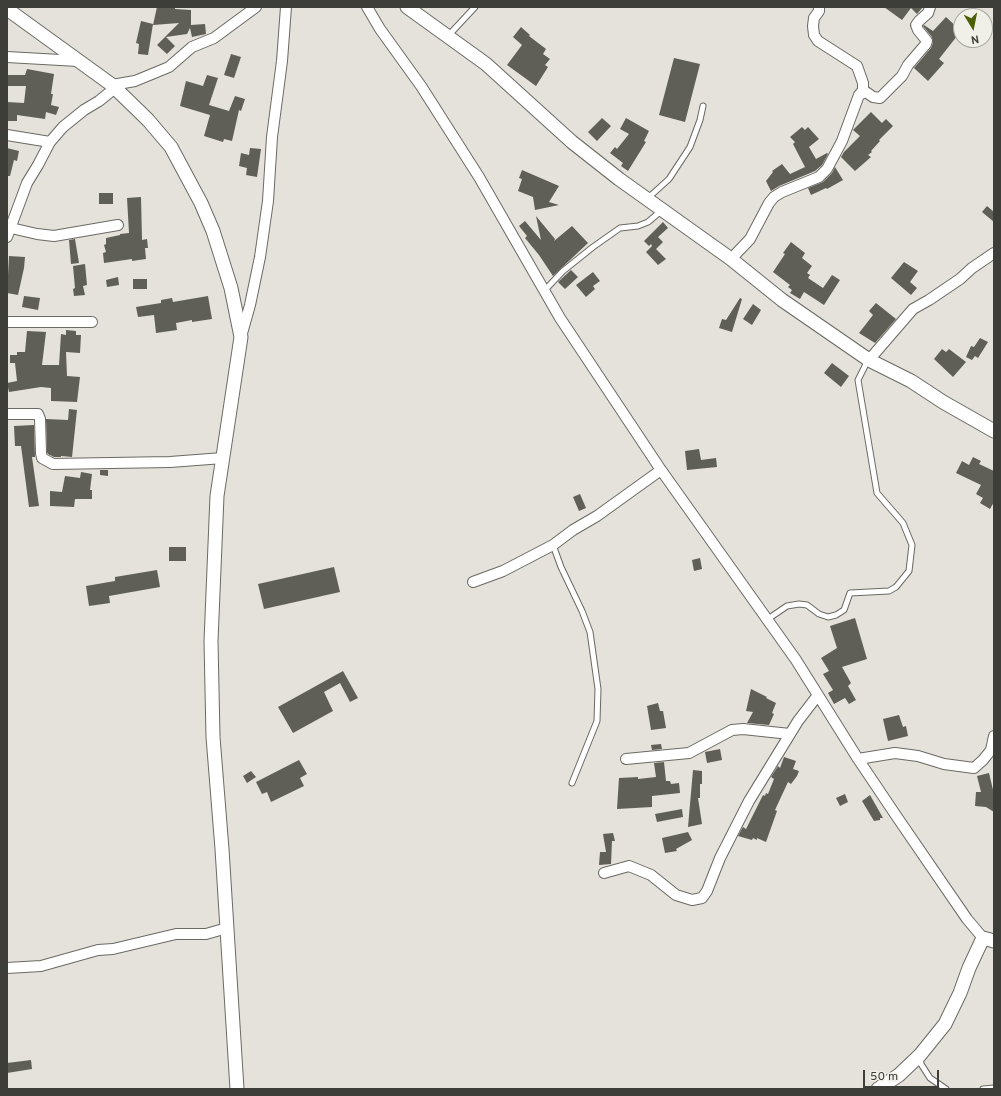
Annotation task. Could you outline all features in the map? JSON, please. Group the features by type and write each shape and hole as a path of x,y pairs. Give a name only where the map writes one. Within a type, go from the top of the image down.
{"street":[{"path":"118,225 54,236 9,233 27,183 50,142 62,127 84,110 99,101 114,87 135,81 169,67 192,47 214,38 256,7"},
{"path":"237,1089 213,737 211,641 217,496 241,336 250,305 260,257 268,201 272,137 282,62 286,7"},
{"path":"367,7 380,29 421,86 479,178 560,318 720,555 768,619 858,759 967,919 989,939 969,968 960,993 945,1024 920,1055 899,1075 878,1089"},
{"path":"407,7 486,64 572,142 619,179 732,259 782,300 868,360 911,381 942,402 994,431"},
{"path":"732,259 750,238 769,203 774,197 782,192 819,177 827,169 842,141 859,95 863,90 863,83 857,66 818,41 814,35 814,18 819,11 819,7"},
{"path":"859,95 866,92 873,97 880,98 902,76 908,65 926,44 926,41 916,25 918,20 928,13 930,7"},
{"path":"7,9 114,87 148,120 170,147 201,202 213,231 231,288 241,336"},
{"path":"7,57 78,61"},
{"path":"7,135 50,142"},
{"path":"868,360 912,309 929,300 960,279 972,268 994,253"},
{"path":"7,322 92,322"},
{"path":"7,414 38,414 40,419 40,453 42,458 53,464 170,462 223,458"},
{"path":"473,582 503,571 553,545 662,470"},
{"path":"604,873 629,866 651,875 676,895 692,900 702,898 707,891 720,858 749,801 798,721 818,695"},
{"path":"626,759 689,753 732,730 743,729 790,734"},
{"path":"858,759 895,753 918,756 944,764 974,768 991,750 994,736"},
{"path":"7,968 41,966 98,950 113,949 176,934 206,934 227,928"}],"lane":[{"path":"447,37 475,7"},
{"path":"647,199 669,179 690,147 700,120 703,106"},
{"path":"544,291 563,271 620,228 638,226 648,222 663,209"},
{"path":"768,619 787,606 799,604 807,605 819,614 828,617 836,616 844,610 850,593 889,592 896,587 909,571 912,545 902,523 877,493 858,380 868,360"},
{"path":"553,545 561,567 582,611 590,632 598,689 597,721 572,783"},
{"path":"920,1055 921,1064 930,1078 946,1089"},
{"path":"983,1089 994,1088"}],"building":[{"path":"157,7 175,7 175,9 191,10 191,25 205,24 206,34 192,37 190,28 187,34 166,37 175,46 167,54 157,45 179,23 153,25"},
{"path":"884,7 923,7 917,14 911,8 902,20"},
{"path":"946,17 953,24 953,41 939,59 944,63 928,81 914,68 931,48 933,43 932,37 923,26 924,25 933,31"},
{"path":"141,21 153,24 148,55 138,54 139,44 136,43"},
{"path":"521,27 530,35 529,36 546,49 543,54 550,59 545,65 548,67 536,86 507,65 522,45 513,37"},
{"path":"231,54 241,57 234,78 224,75"},
{"path":"674,58 700,64 685,122 659,115"},
{"path":"27,69 54,74 51,105 59,107 56,115 46,112 45,119 17,115 17,121 7,121 7,102 24,103 26,86 7,86 7,75 25,75"},
{"path":"207,75 218,78 209,105 229,111 235,96 245,99 241,111 239,110 232,141 224,139 223,142 204,136 210,115 180,106 186,81 203,86"},
{"path":"871,112 882,123 886,119 893,126 879,140 880,141 871,151 872,152 868,155 871,157 855,171 841,157 860,136 853,130"},
{"path":"602,118 611,126 597,141 588,132"},
{"path":"626,118 649,131 644,141 646,142 628,171 621,166 623,163 610,153 615,147 617,149 629,134 620,129"},
{"path":"802,127 805,130 808,127 819,139 809,147 816,159 827,153 828,154 822,165 815,171 779,186 771,191 766,181 773,172 772,171 782,164 790,174 805,167 793,144 795,142 790,137"},
{"path":"7,148 19,151 17,161 14,160 10,176 7,176"},
{"path":"250,148 261,149 257,177 246,175 247,168 239,166 241,153 249,155"},
{"path":"835,167 843,180 827,189 826,188 811,195 808,188 823,182 832,173"},
{"path":"522,170 559,186 549,202 559,205 535,210 533,197 518,191 522,179 519,178"},
{"path":"99,193 113,193 113,204 99,204"},
{"path":"141,197 142,240 147,239 148,248 145,248 146,259 132,261 132,259 104,263 103,253 106,252 104,245 106,244 106,238 129,233 127,198"},
{"path":"987,206 994,212 994,222 982,212"},
{"path":"536,216 555,239 554,241 572,226 588,243 553,276 525,238 527,236 519,226 525,221 541,240"},
{"path":"663,222 668,228 658,237 663,242 656,249 666,259 658,265 646,252 652,246 651,244 649,246 644,241"},
{"path":"75,239 79,263 71,264 69,240"},
{"path":"791,242 805,253 802,258 812,266 807,273 810,275 808,278 823,288 832,275 840,280 824,305 804,292 800,299 790,293 792,290 788,287 790,285 773,272 785,254 783,253"},
{"path":"9,256 25,257 18,295 7,293"},
{"path":"904,262 918,271 910,282 917,288 911,295 891,278"},
{"path":"85,264 87,285 83,286 85,295 74,296 73,289 75,288 73,266"},
{"path":"571,270 578,277 565,289 558,282"},
{"path":"593,272 600,281 593,286 595,289 586,297 576,285"},
{"path":"118,277 119,285 107,287 106,280"},
{"path":"133,279 147,279 147,289 133,289"},
{"path":"24,296 40,298 38,310 22,307"},
{"path":"208,296 212,319 192,322 192,320 176,323 177,330 156,333 154,315 138,317 136,307 161,303 161,300 172,298 173,302"},
{"path":"740,298 742,299 732,332 719,328 722,319 726,320"},
{"path":"876,303 896,319 875,343 859,333 873,315 869,311"},
{"path":"753,304 761,310 752,325 743,319"},
{"path":"66,330 76,331 76,335 81,335 80,353 66,352 67,376 80,377 77,402 51,401 51,388 41,387 9,392 7,383 17,381 15,363 10,363 10,355 17,355 17,352 25,352 27,331 46,332 42,365 59,365 61,334 66,335"},
{"path":"980,338 988,342 978,358 975,356 972,360 966,357 971,346 974,347"},
{"path":"942,349 946,352 949,349 966,362 953,377 934,359"},
{"path":"832,363 849,376 841,387 824,373"},
{"path":"69,409 77,410 72,457 54,457 47,452 46,419 68,420"},
{"path":"34,425 35,457 32,457 39,506 29,507 21,446 15,446 14,426"},
{"path":"699,449 701,460 716,458 717,467 687,470 685,451"},
{"path":"973,457 981,461 979,464 994,471 994,502 990,509 980,503 983,498 976,494 981,485 956,473 962,461 969,465"},
{"path":"100,470 108,470 108,476 100,475"},
{"path":"81,472 92,474 90,490 92,490 92,499 75,499 74,507 50,506 50,491 62,492 65,476 80,478"},
{"path":"580,494 586,508 579,511 573,497"},
{"path":"169,547 186,547 186,561 169,561"},
{"path":"700,558 702,569 694,571 692,560"},
{"path":"334,567 340,592 264,609 258,584"},
{"path":"157,570 160,587 109,596 110,603 89,606 86,586 115,581 115,577"},
{"path":"855,618 867,659 842,667 851,683 848,686 856,700 849,704 845,698 834,704 828,693 833,690 823,674 829,671 821,658 837,648 830,626"},
{"path":"343,671 358,698 350,702 340,683 324,692 333,711 293,733 278,707"},
{"path":"751,689 776,703 772,713 774,714 769,725 747,723 753,712 746,711"},
{"path":"658,703 660,711 663,711 666,728 651,730 647,706"},
{"path":"899,715 903,727 906,726 908,736 888,741 883,719"},
{"path":"661,744 662,749 652,750 651,745"},
{"path":"720,749 722,760 707,763 705,752"},
{"path":"784,757 796,761 793,769 799,771 791,784 788,782 775,810 777,811 766,842 757,838 757,840 753,838 752,840 738,836 743,827 746,829 763,795 765,796 766,793 768,794 774,779 771,777 778,766 780,768"},
{"path":"299,760 307,774 300,778 304,786 271,802 267,792 262,794 256,782"},
{"path":"664,762 666,781 670,781 671,784 679,783 680,793 652,796 652,807 617,809 619,778 638,777 638,779 656,777 654,763"},
{"path":"693,770 702,771 700,798 698,798 702,824 688,827"},
{"path":"251,771 256,777 247,783 243,776"},
{"path":"989,773 994,794 994,812 986,807 975,806 976,792 981,792 977,776"},
{"path":"845,794 848,802 840,806 836,798"},
{"path":"870,795 883,818 880,818 880,820 874,821 862,801"},
{"path":"682,809 683,817 657,822 655,814"},
{"path":"688,832 692,840 676,849 677,851 665,853 662,838"},
{"path":"613,833 615,841 612,841 611,864 599,865 600,852 606,852 603,834"},
{"path":"31,1060 32,1069 7,1073 7,1063"}]}
